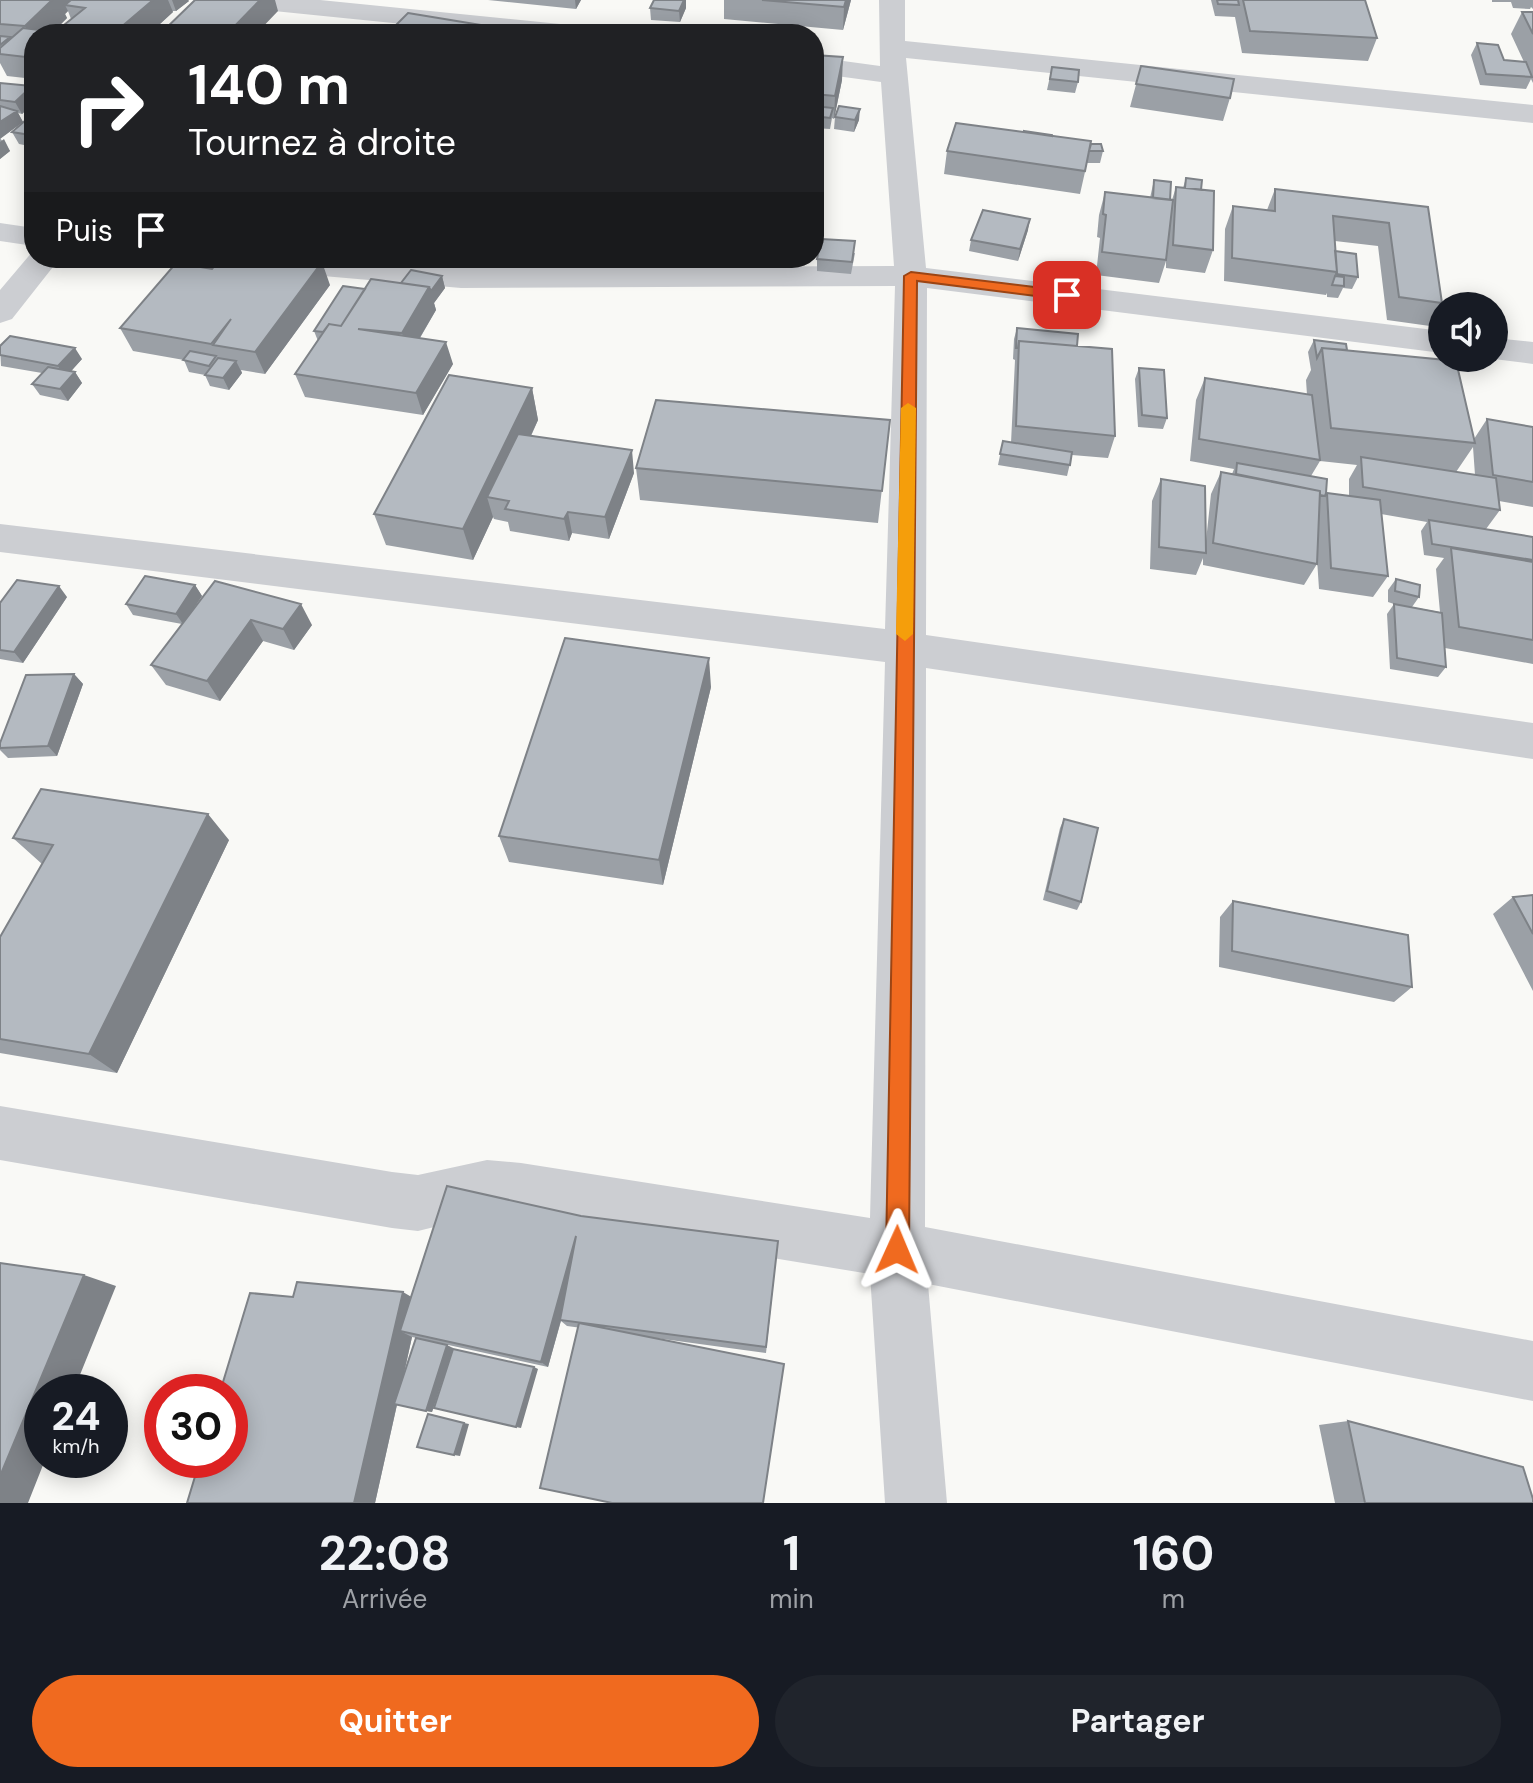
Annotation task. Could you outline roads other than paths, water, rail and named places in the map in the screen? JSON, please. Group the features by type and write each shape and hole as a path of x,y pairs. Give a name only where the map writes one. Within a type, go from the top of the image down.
{"street":[{"path":"243,0 481,24"},
{"path":"892,0 911,276 897,1250 916,1503"},
{"path":"824,65 894,62 1533,114"},
{"path":"0,232 24,236"},
{"path":"0,312 36,268"},
{"path":"346,268 461,278 911,276 1428,340"},
{"path":"1508,350 1533,353"},
{"path":"0,538 904,648 1533,741"},
{"path":"0,1133 418,1203 487,1187 521,1190 897,1250 1533,1371"}]}
